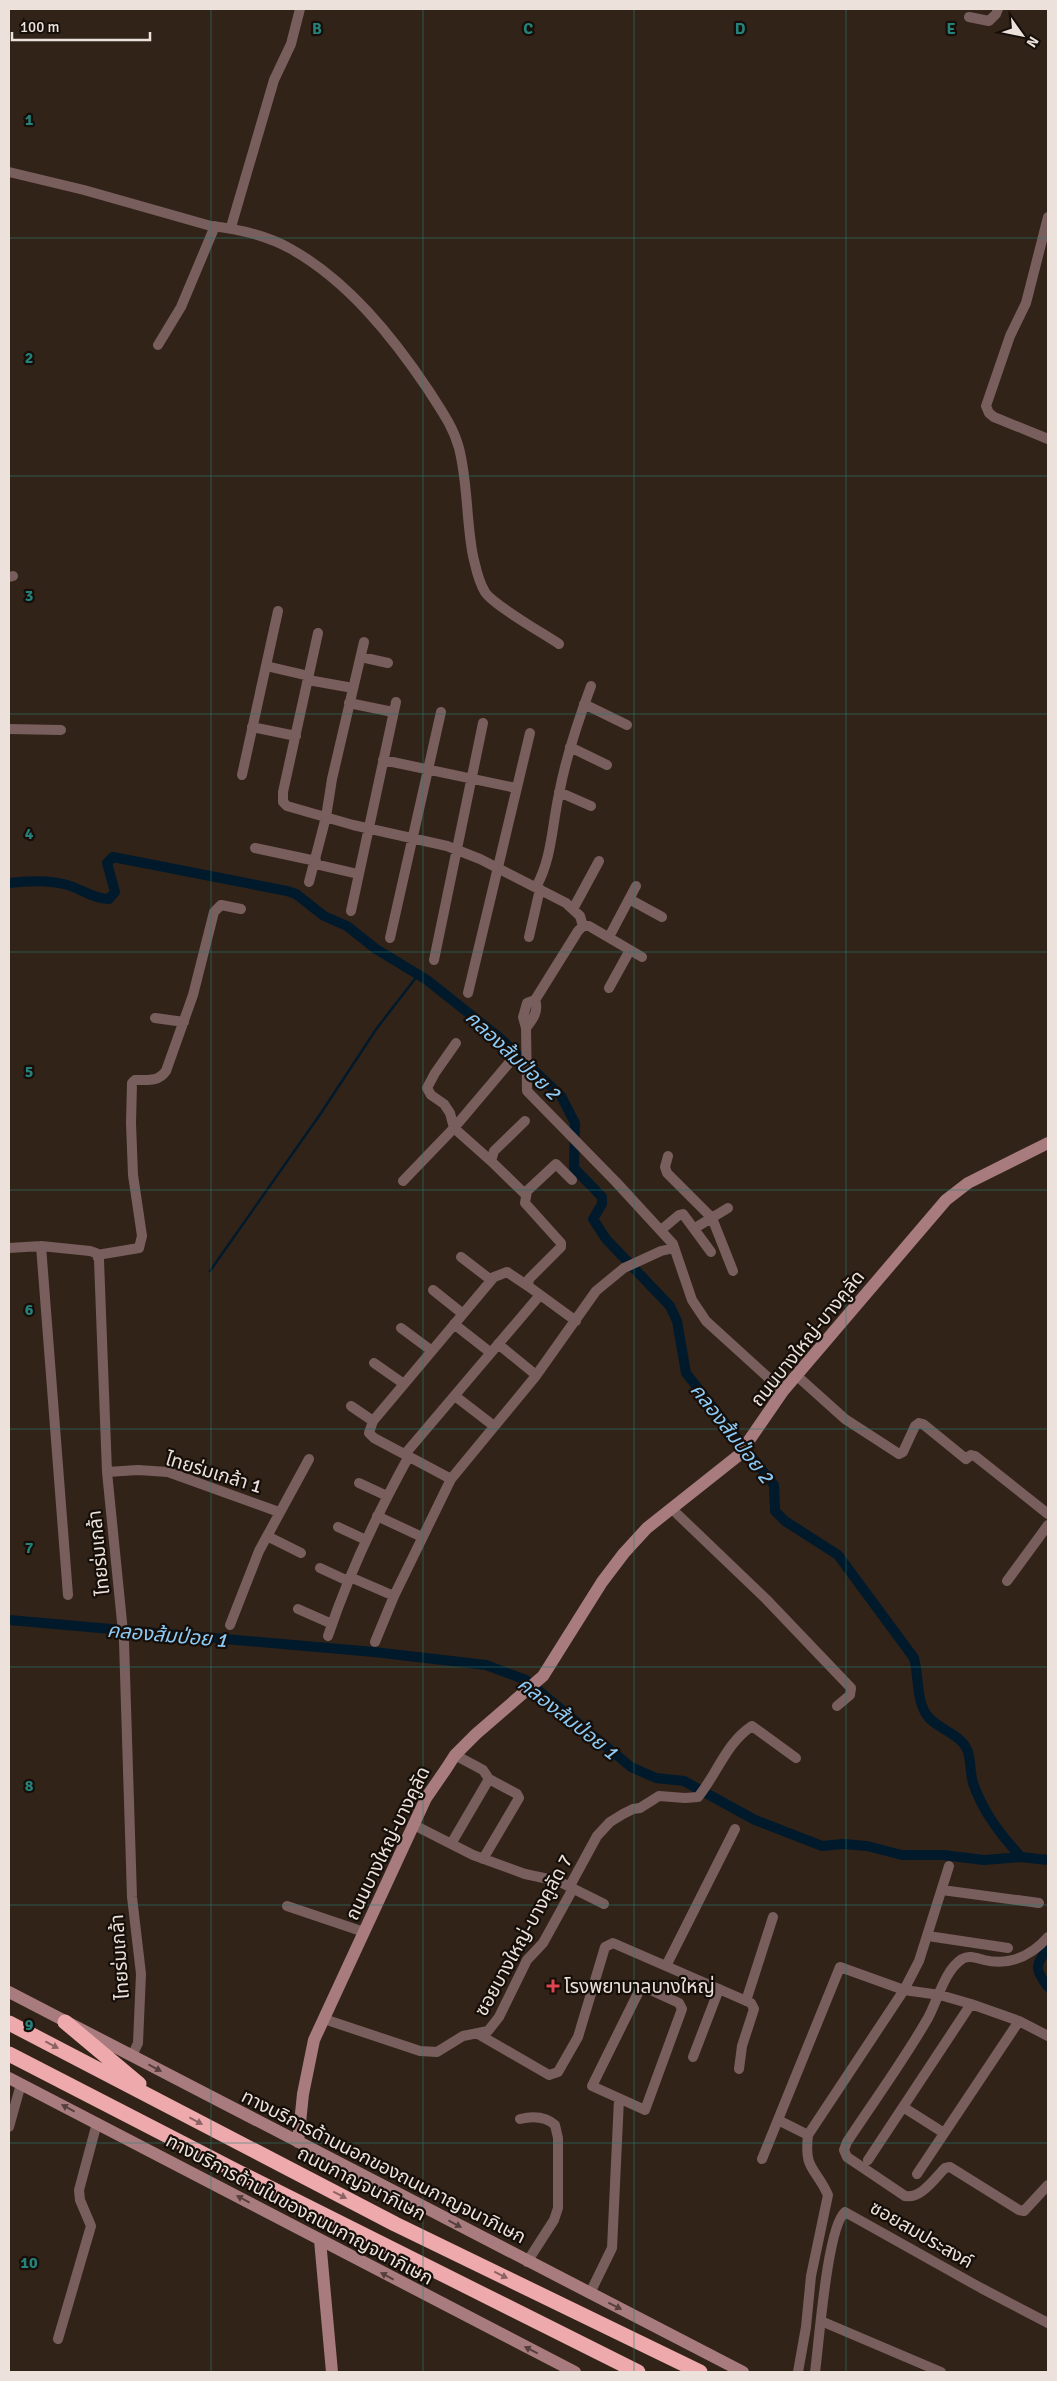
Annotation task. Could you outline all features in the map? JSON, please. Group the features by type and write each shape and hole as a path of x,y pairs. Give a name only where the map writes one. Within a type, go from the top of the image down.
{"highway":[{"path":"65,2022 161,2102"},
{"name":"ถนนกาญจนาภิเษก","path":"9,2023 395,2224 700,2372"},
{"path":"9,2054 638,2372"},
{"path":"9,2065 65,2083"}],"main road":[{"name":"ถนนบางใหญ่-บางคูลัด","path":"298,2142 309,2058 314,2040 426,1798 455,1755 476,1734 543,1676 624,1553 647,1528 742,1450 796,1375 946,1200 968,1183 1048,1144"},
{"name":"ทางบริการด้านนอกของถนนกาญจนาภิเษก","path":"9,1992 527,2262 743,2372"},
{"name":"ทางบริการด้านในของถนนกาญจนาภิเษก","path":"9,2078 574,2372"},
{"path":"320,2240 332,2372"}],"street":[{"path":"231,227 274,80 290,44 300,9"},
{"path":"969,17 989,21 998,9"},
{"path":"9,172 215,226 231,227 276,242 314,264 354,297 413,367 454,430 463,471 470,537 477,575 485,593 559,644"},
{"path":"1048,217 1026,303 1010,336 986,406 988,413 994,417 1048,439"},
{"path":"158,345 181,307 215,226"},
{"path":"242,775 278,611"},
{"path":"318,633 283,792 283,802 288,806 326,817 455,850 497,867 538,888 573,909 580,916 583,926 535,1000 527,1003 522,1018 526,1028 527,1091 661,1230 674,1248 692,1300 706,1321 783,1391"},
{"path":"309,882 316,862 326,817 326,806 364,642"},
{"path":"361,657 388,663"},
{"path":"266,666 353,688"},
{"path":"529,937 538,888 546,863 559,792 570,747 591,686"},
{"path":"351,911 396,702"},
{"path":"349,703 393,712"},
{"path":"584,704 627,725"},
{"path":"390,938 441,712"},
{"path":"434,960 455,850 483,723"},
{"path":"252,727 296,736"},
{"path":"9,729 61,730"},
{"path":"468,993 530,733"},
{"path":"570,747 607,765"},
{"path":"383,760 516,788"},
{"path":"559,792 591,806"},
{"path":"255,848 358,874"},
{"path":"573,909 599,861"},
{"path":"609,937 636,886"},
{"path":"630,899 662,917"},
{"path":"9,1248 41,1246 90,1250 97,1255 139,1248 142,1236 133,1175 131,1088 135,1080 156,1080 162,1077 173,1057 193,995 214,912 221,905 241,909"},
{"path":"583,926 609,937 642,956"},
{"path":"608,988 630,950"},
{"path":"155,1018 184,1022"},
{"path":"456,1043 427,1088 431,1095 444,1104 450,1112 454,1128 526,1195"},
{"path":"403,1181 454,1128 508,1063"},
{"path":"491,1161 494,1150 525,1121"},
{"path":"668,1156 665,1167 667,1173 712,1218 733,1271"},
{"path":"528,1286 529,1279 561,1247 561,1242 525,1203 526,1195 556,1164 572,1180"},
{"path":"695,1228 728,1208"},
{"path":"661,1230 679,1215 683,1214 711,1252"},
{"path":"41,1246 68,1595"},
{"path":"375,1642 394,1596 451,1480 536,1375 596,1291 624,1268 661,1251 674,1248"},
{"name":"ไทยร่มเกล้า","path":"97,1255 99,1260 108,1472 124,1642 132,1897 141,1974 138,2043 132,2056"},
{"path":"461,1256 491,1280"},
{"path":"451,1480 369,1434 373,1421 498,1274 507,1272 576,1321"},
{"path":"433,1290 463,1314"},
{"path":"328,1636 366,1540 407,1455 454,1396 540,1295"},
{"path":"454,1324 491,1353"},
{"path":"401,1328 432,1351"},
{"path":"498,1344 536,1375"},
{"path":"374,1362 404,1384"},
{"path":"796,1375 844,1419 899,1454 904,1452 915,1426 918,1423 923,1424 966,1459 971,1455 975,1456 1048,1514"},
{"path":"454,1396 494,1426"},
{"path":"351,1406 373,1421"},
{"path":"230,1625 267,1536 309,1459"},
{"name":"ไทยร่มเกล้า 1","path":"108,1472 138,1470 168,1472 279,1512"},
{"path":"359,1483 387,1496"},
{"path":"672,1509 766,1599 851,1688 850,1695 837,1706"},
{"path":"377,1516 422,1537"},
{"path":"1007,1581 1048,1525"},
{"path":"338,1527 366,1540"},
{"path":"267,1536 301,1553"},
{"path":"320,1568 394,1596"},
{"path":"298,1609 332,1624"},
{"name":"ซอยบางใหญ่-บางคูลัด 7","path":"324,2019 420,2051 437,2052 463,2036 488,2031 494,2026 512,1986 527,1960 543,1943 570,1894 570,1887 597,1836 623,1814 640,1808 659,1796 698,1797 727,1751 744,1731 752,1726 796,1758"},
{"path":"455,1755 483,1770 489,1779 517,1794 519,1798 482,1859"},
{"path":"451,1844 489,1779"},
{"path":"414,1825 482,1859 524,1874 558,1881 604,1904"},
{"path":"666,1966 736,1829"},
{"path":"798,2372 806,2327 811,2276 828,2195 824,2185 808,2165 806,2152 808,2135 904,1990 928,1936 949,1866"},
{"path":"942,1890 1039,1903"},
{"path":"287,1906 364,1932"},
{"path":"746,2001 773,1917"},
{"path":"928,1936 1008,1948"},
{"path":"1048,1938 1035,1950 1020,1958 1004,1962 973,1957 964,1958 950,1974 923,2025 847,2142 844,2150 847,2157 905,2196 912,2197 945,2168 950,2167 1019,2210 1024,2211 1048,2184"},
{"path":"478,2034 549,2075 558,2072 578,2037 605,1947 613,1943 751,2003 754,2009 742,2046 739,2069"},
{"path":"762,2159 840,1967 904,1990 940,1995 971,2004 1019,2021 1048,2036"},
{"path":"644,1987 679,2003 682,2009 645,2110 619,2099 593,2087 592,2084 640,1989 644,1987"},
{"path":"693,2057 719,1989"},
{"path":"868,2160 971,2004"},
{"path":"917,2174 1019,2021"},
{"path":"9,2127 21,2084"},
{"path":"590,2293 612,2248 619,2099"},
{"path":"903,2107 944,2133"},
{"path":"520,2119 536,2117 548,2119 555,2125 558,2138 558,2208 554,2220 527,2262"},
{"path":"778,2120 808,2135"},
{"path":"58,2339 91,2226 80,2200 79,2190 97,2124"},
{"name":"ซอยสมประสงค์","path":"815,2372 821,2321 837,2225 840,2216 845,2212 981,2288 1048,2322"},
{"path":"821,2321 941,2372"}],"waterway":[{"name":"คลองส้มป่อย 2","path":"9,883 36,881 57,883 103,899 109,899 115,892 107,863 113,857 296,894 324,916 347,926 376,949 427,980 500,1038 561,1096 575,1123 574,1168 602,1197 602,1204 593,1219 606,1239 670,1306 677,1321 686,1373 774,1485 775,1511 785,1521 838,1555 914,1658 919,1694 926,1714 965,1746 969,1756 973,1783 982,1804 999,1831 1021,1857"},
{"path":"210,1271 319,1116 377,1028 418,975"},
{"name":"คลองส้มป่อย 1","path":"9,1620 374,1652 486,1665 526,1680 631,1767 656,1778 684,1781 755,1820 822,1846 843,1844 867,1846 902,1855 943,1855 984,1860 1021,1857 1048,1860"},
{"path":"1048,1949 1038,1964 1039,1972 1048,1987"}],"place":[{"name":"โรงพยาบาลบางใหญ่","path":"553,1986"}]}
